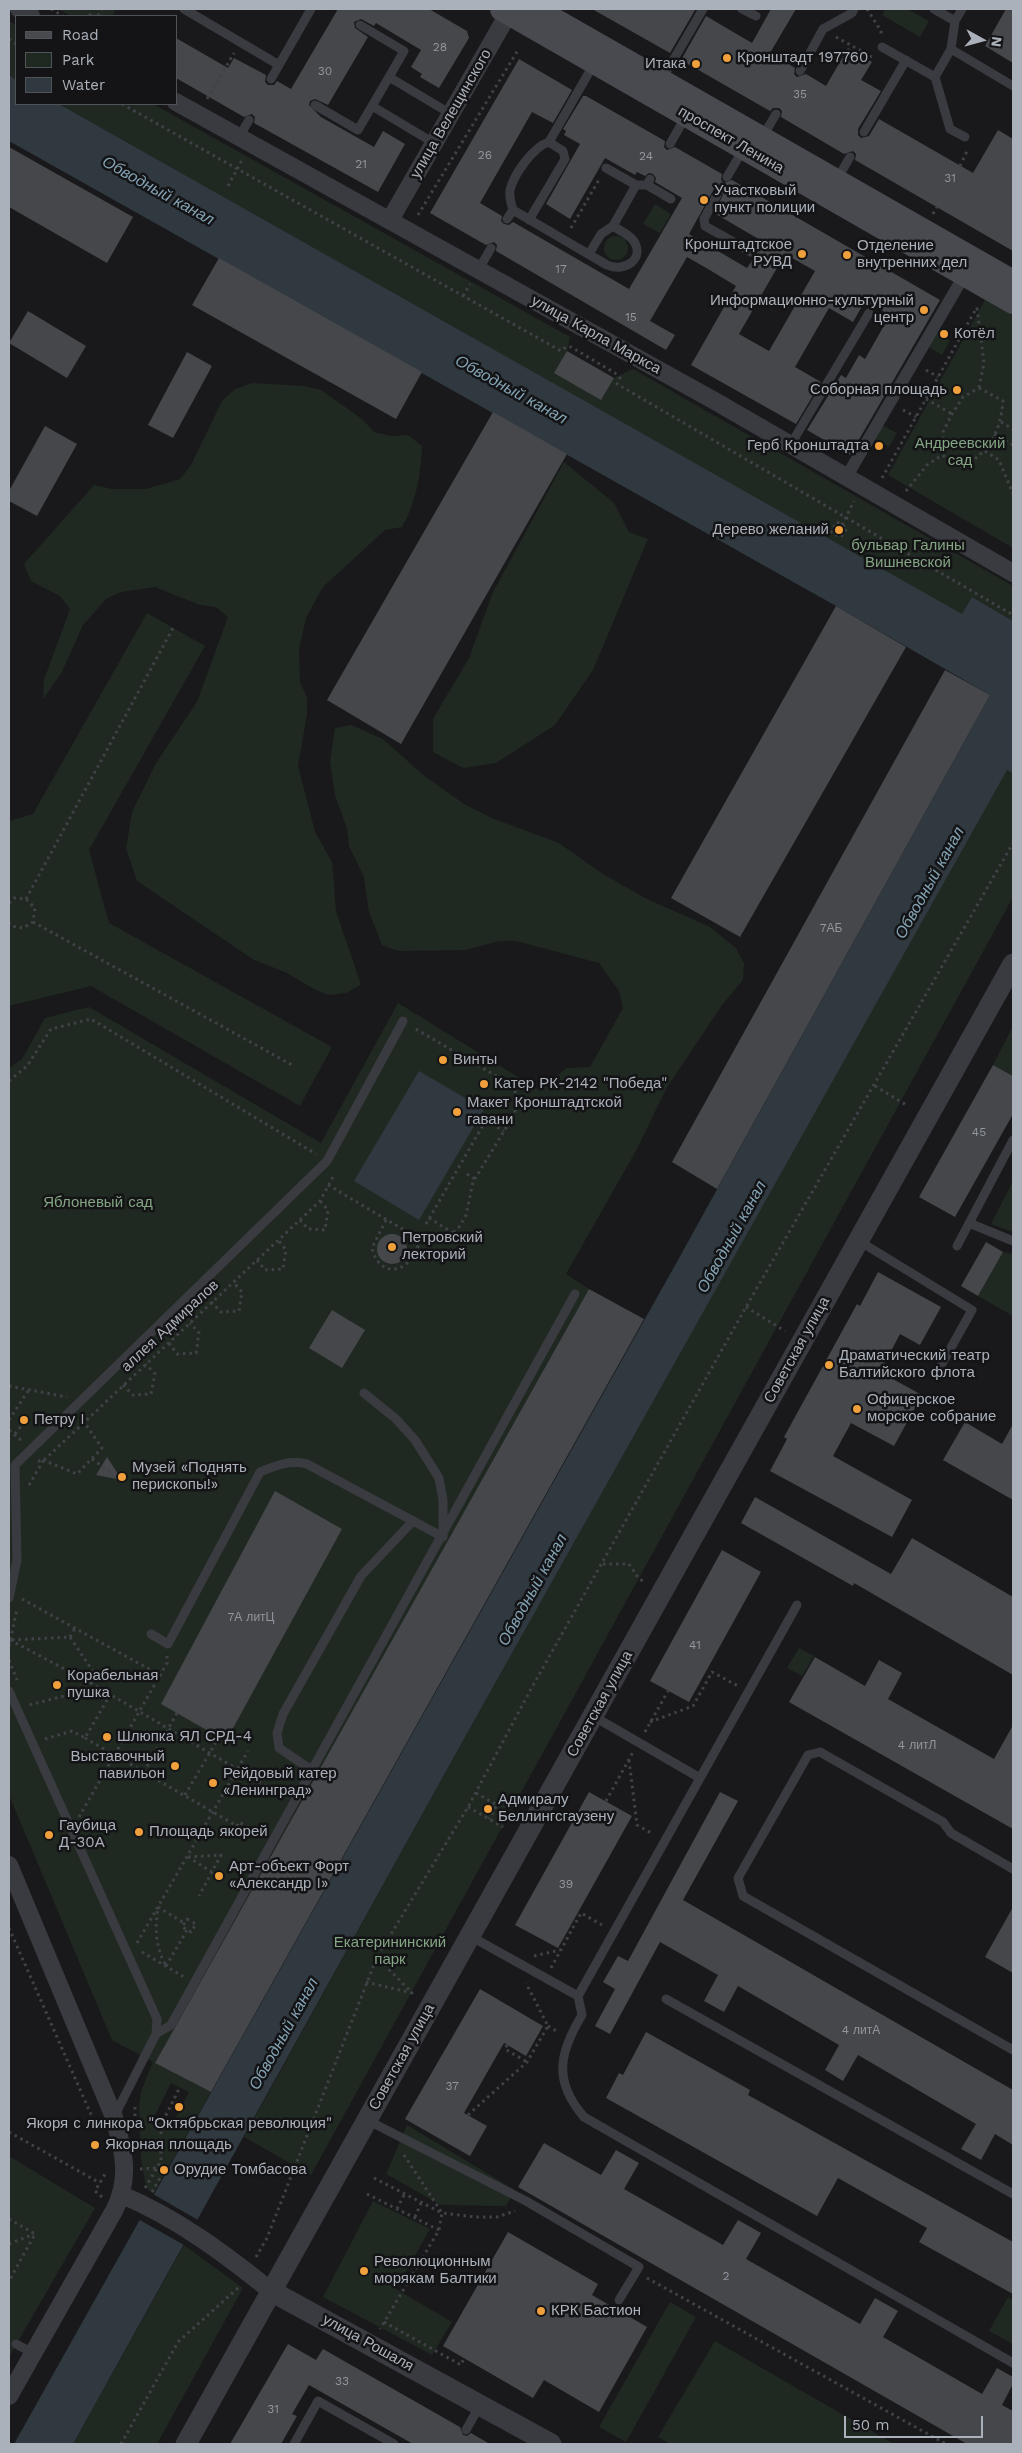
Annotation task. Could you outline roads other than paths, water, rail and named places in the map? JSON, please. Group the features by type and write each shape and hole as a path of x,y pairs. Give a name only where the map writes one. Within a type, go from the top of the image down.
{"main road":[{"name":"проспект Ленина","path":"535,9 691,108 832,188 1013,282"},
{"name":"проспект Ленина","path":"507,10 595,62 657,88"},
{"name":"проспект Ленина","path":"832,188 965,274 1013,302"}],"street":[{"path":"18,9 29,15"},
{"name":"улица Велещинского","path":"390,220 451,114 507,10"},
{"name":"улица Карла Маркса","path":"178,103 792,444 1013,573"},
{"path":"847,476 965,274"},
{"name":"Советская улица","path":"186,2444 858,1241 1010,976"},
{"path":"9,1865 114,2117 125,2160 126,2176 9,2396"},
{"name":"улица Рошаля","path":"114,2198 146,2197 272,2291 552,2444"}],"lane":[{"path":"184,9 195,11 240,42 279,65"},
{"path":"271,78 311,9"},
{"path":"657,88 702,9"},
{"path":"742,9 756,16"},
{"path":"800,71 823,29 852,13 854,9"},
{"path":"934,9 955,21"},
{"path":"935,77 950,49 955,21 962,9"},
{"path":"315,105 358,130 404,51 360,24"},
{"path":"886,49 935,77 950,129 965,137"},
{"path":"950,49 1013,86"},
{"path":"864,132 906,60"},
{"path":"595,62 549,142 539,145 532,151 511,188 509,198 513,210 615,268 624,268 636,256 636,247 632,239 612,226"},
{"path":"389,77 451,114"},
{"path":"372,106 434,143"},
{"path":"670,144 691,108"},
{"path":"727,177 776,114"},
{"path":"245,141 248,120"},
{"path":"530,220 565,159 563,150 549,142"},
{"path":"832,188 850,157"},
{"path":"606,168 636,185 648,182 671,199"},
{"path":"589,254 601,234 612,226 636,185"},
{"path":"717,195 704,218 706,226 751,252"},
{"path":"508,219 513,210"},
{"path":"479,269 491,248"},
{"path":"792,444 869,313"},
{"path":"10,1595 17,1560 15,1465 327,1160 403,1022"},
{"path":"957,1246 1013,1140"},
{"path":"969,1223 1013,1241"},
{"path":"858,1241 972,1310 939,1369"},
{"path":"156,2034 171,2025 575,1294"},
{"path":"364,1393 396,1419 414,1440 439,1478 443,1500 442,1537"},
{"path":"151,1634 168,1644 260,1472 294,1461 307,1464 442,1537"},
{"path":"313,1771 279,1748 277,1733 283,1714 360,1576 413,1521"},
{"path":"797,1605 578,1996 582,2015 568,2038 562,2064 565,2087 572,2103 584,2117 1013,2363"},
{"path":"9,1691 157,2018 156,2034 114,2117"},
{"path":"592,1716 700,1778"},
{"path":"1013,1870 951,1833 943,1822 820,1752 808,1755 738,1878 743,1896 1013,2050"},
{"path":"470,1936 578,1996"},
{"path":"666,1999 1013,2194"},
{"path":"367,2120 526,2201 639,2267 619,2300"},
{"path":"16,2344 33,2354"},
{"path":"294,2444 318,2401 394,2444"},
{"path":"466,2430 480,2405"}],"water":[{"name":"Обводный канал","path":"9,75 15,79 15,105 61,105 962,614 972,597 1013,621 1013,773 1007,770 465,1737 73,2444 14,2444 678,1260 990,695 836,606 9,141"},
{"path":"419,1071 484,1109 419,1220 354,1181"}],"place":[{"name":"Кронштадт 197760","path":"727,58"},
{"name":"Итака","path":"696,64"},
{"name":"Участковый пункт полиции","path":"704,200"},
{"name":"Кронштадтское РУВД","path":"802,254"},
{"name":"Отделение внутренних дел","path":"847,255"},
{"name":"Информационно-культурный центр","path":"924,310"},
{"name":"Котёл","path":"944,334"},
{"name":"Соборная площадь","path":"957,390"},
{"name":"Герб Кронштадта","path":"879,446"},
{"name":"Дерево желаний","path":"839,530"},
{"name":"Винты","path":"443,1060"},
{"name":"Катер РК-2142 \"Победа\"","path":"484,1084"},
{"name":"Макет Кронштадтской гавани","path":"457,1112"},
{"name":"Петровский лекторий","path":"392,1247"},
{"name":"Драматический театр Балтийского флота","path":"829,1365"},
{"name":"Офицерское морское собрание","path":"857,1409"},
{"name":"Петру I","path":"24,1420"},
{"name":"Музей «Поднять перископы!»","path":"122,1477"},
{"name":"Корабельная пушка","path":"57,1685"},
{"name":"Шлюпка ЯЛ СРД-4","path":"107,1737"},
{"name":"Выставочный павильон","path":"175,1766"},
{"name":"Рейдовый катер «Ленинград»","path":"213,1783"},
{"name":"Адмиралу Беллингсгаузену","path":"488,1809"},
{"name":"Площадь якорей","path":"139,1832"},
{"name":"Гаубица Д-30А","path":"49,1835"},
{"name":"Арт-объект Форт «Александр I»","path":"219,1876"},
{"name":"Якоря с линкора \"Октябрьская революция\"","path":"179,2107"},
{"name":"Якорная площадь","path":"95,2145"},
{"name":"Орудие Томбасова","path":"164,2170"},
{"name":"Революционным морякам Балтики","path":"364,2271"},
{"name":"КРК Бастион","path":"541,2311"}],"park label":[{"name":"Андреевский сад","path":"960,452"},
{"name":"бульвар Галины Вишневской","path":"908,554"},
{"name":"Яблоневый сад","path":"98,1203"},
{"name":"Екатерининский парк","path":"390,1952"}]}
